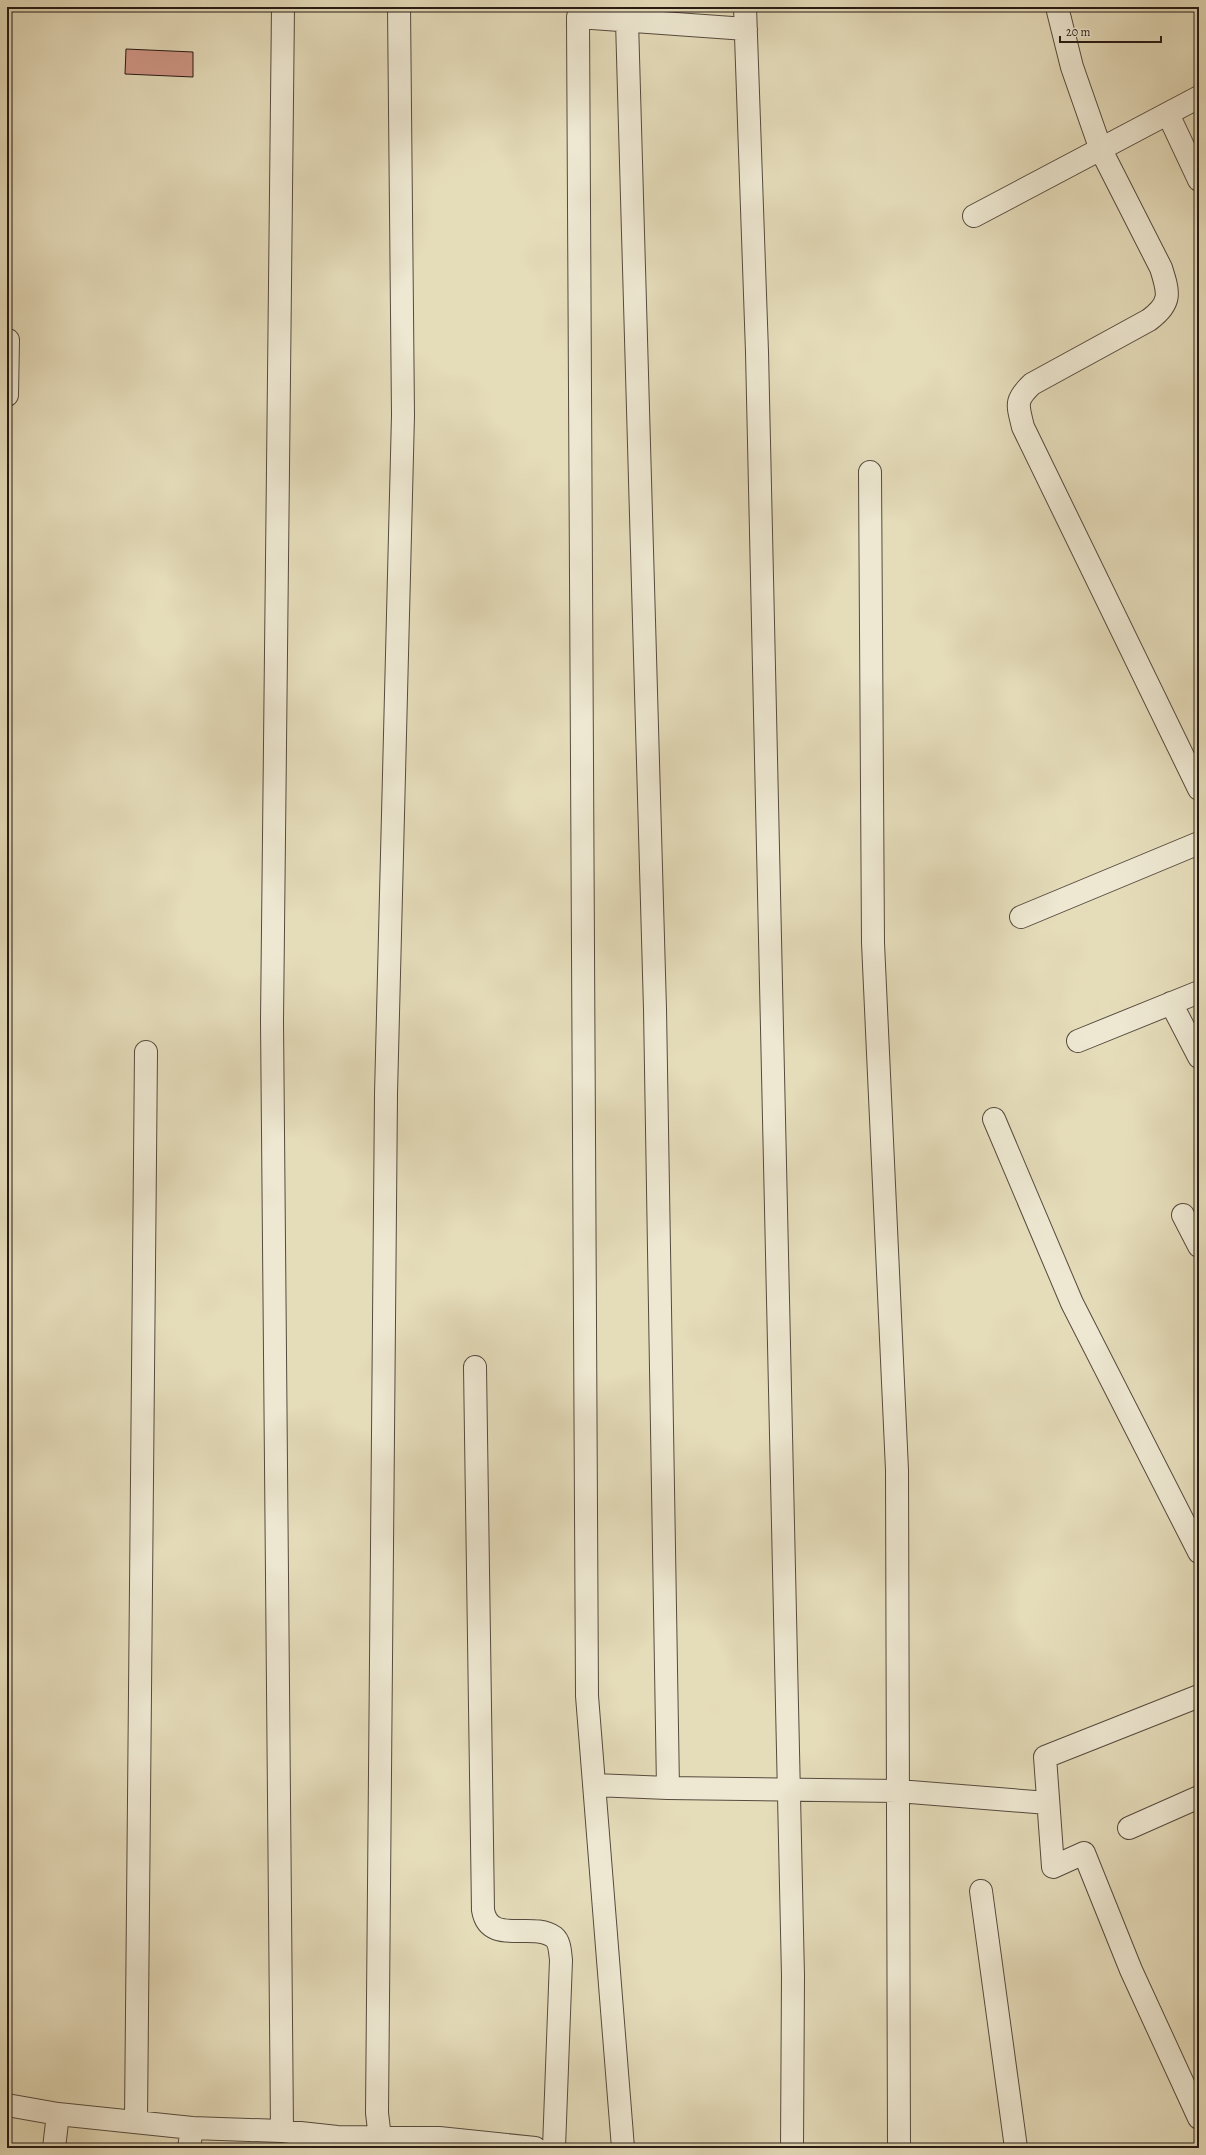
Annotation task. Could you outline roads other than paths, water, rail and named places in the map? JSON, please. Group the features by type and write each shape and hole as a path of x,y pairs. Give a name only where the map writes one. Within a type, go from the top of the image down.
{"street":[{"path":"282,2131 272,1021 283,7"},
{"path":"380,2138 377,2105 386,1094 403,415 399,7"},
{"path":"745,7 757,368 789,1789 793,1976 792,2148"},
{"path":"1057,7 1072,67 1101,150 1160,268 1167,287 1166,304 1160,312 1149,320 1032,384 1020,395 1018,406 1022,428 1199,789"},
{"path":"623,2148 587,1688 578,17 746,29"},
{"path":"627,21 655,1017 668,1788"},
{"path":"974,216 1199,97"},
{"path":"1168,114 1199,180"},
{"path":"7,395 8,340"},
{"path":"870,472 873,943 897,1470 899,2148"},
{"path":"1021,917 1199,843"},
{"path":"1078,1041 1199,992"},
{"path":"1171,1003 1199,1057"},
{"path":"136,2120 146,1052"},
{"path":"994,1120 1072,1303 1199,1552"},
{"path":"1183,1215 1199,1246"},
{"path":"475,1367 485,1920 493,1928 546,1933 554,1937 559,1944 561,1960 554,2148"},
{"path":"1199,1696 1045,1757 1053,1867 1084,1853 1131,1970 1199,2118"},
{"path":"594,1785 668,1788 898,1791 1048,1803"},
{"path":"1129,1828 1199,1797"},
{"path":"981,1890 1016,2148"},
{"path":"7,2105 58,2114 136,2120 190,2138 282,2131 337,2142 380,2138 531,2148"},
{"path":"54,2148 58,2114"}]}
